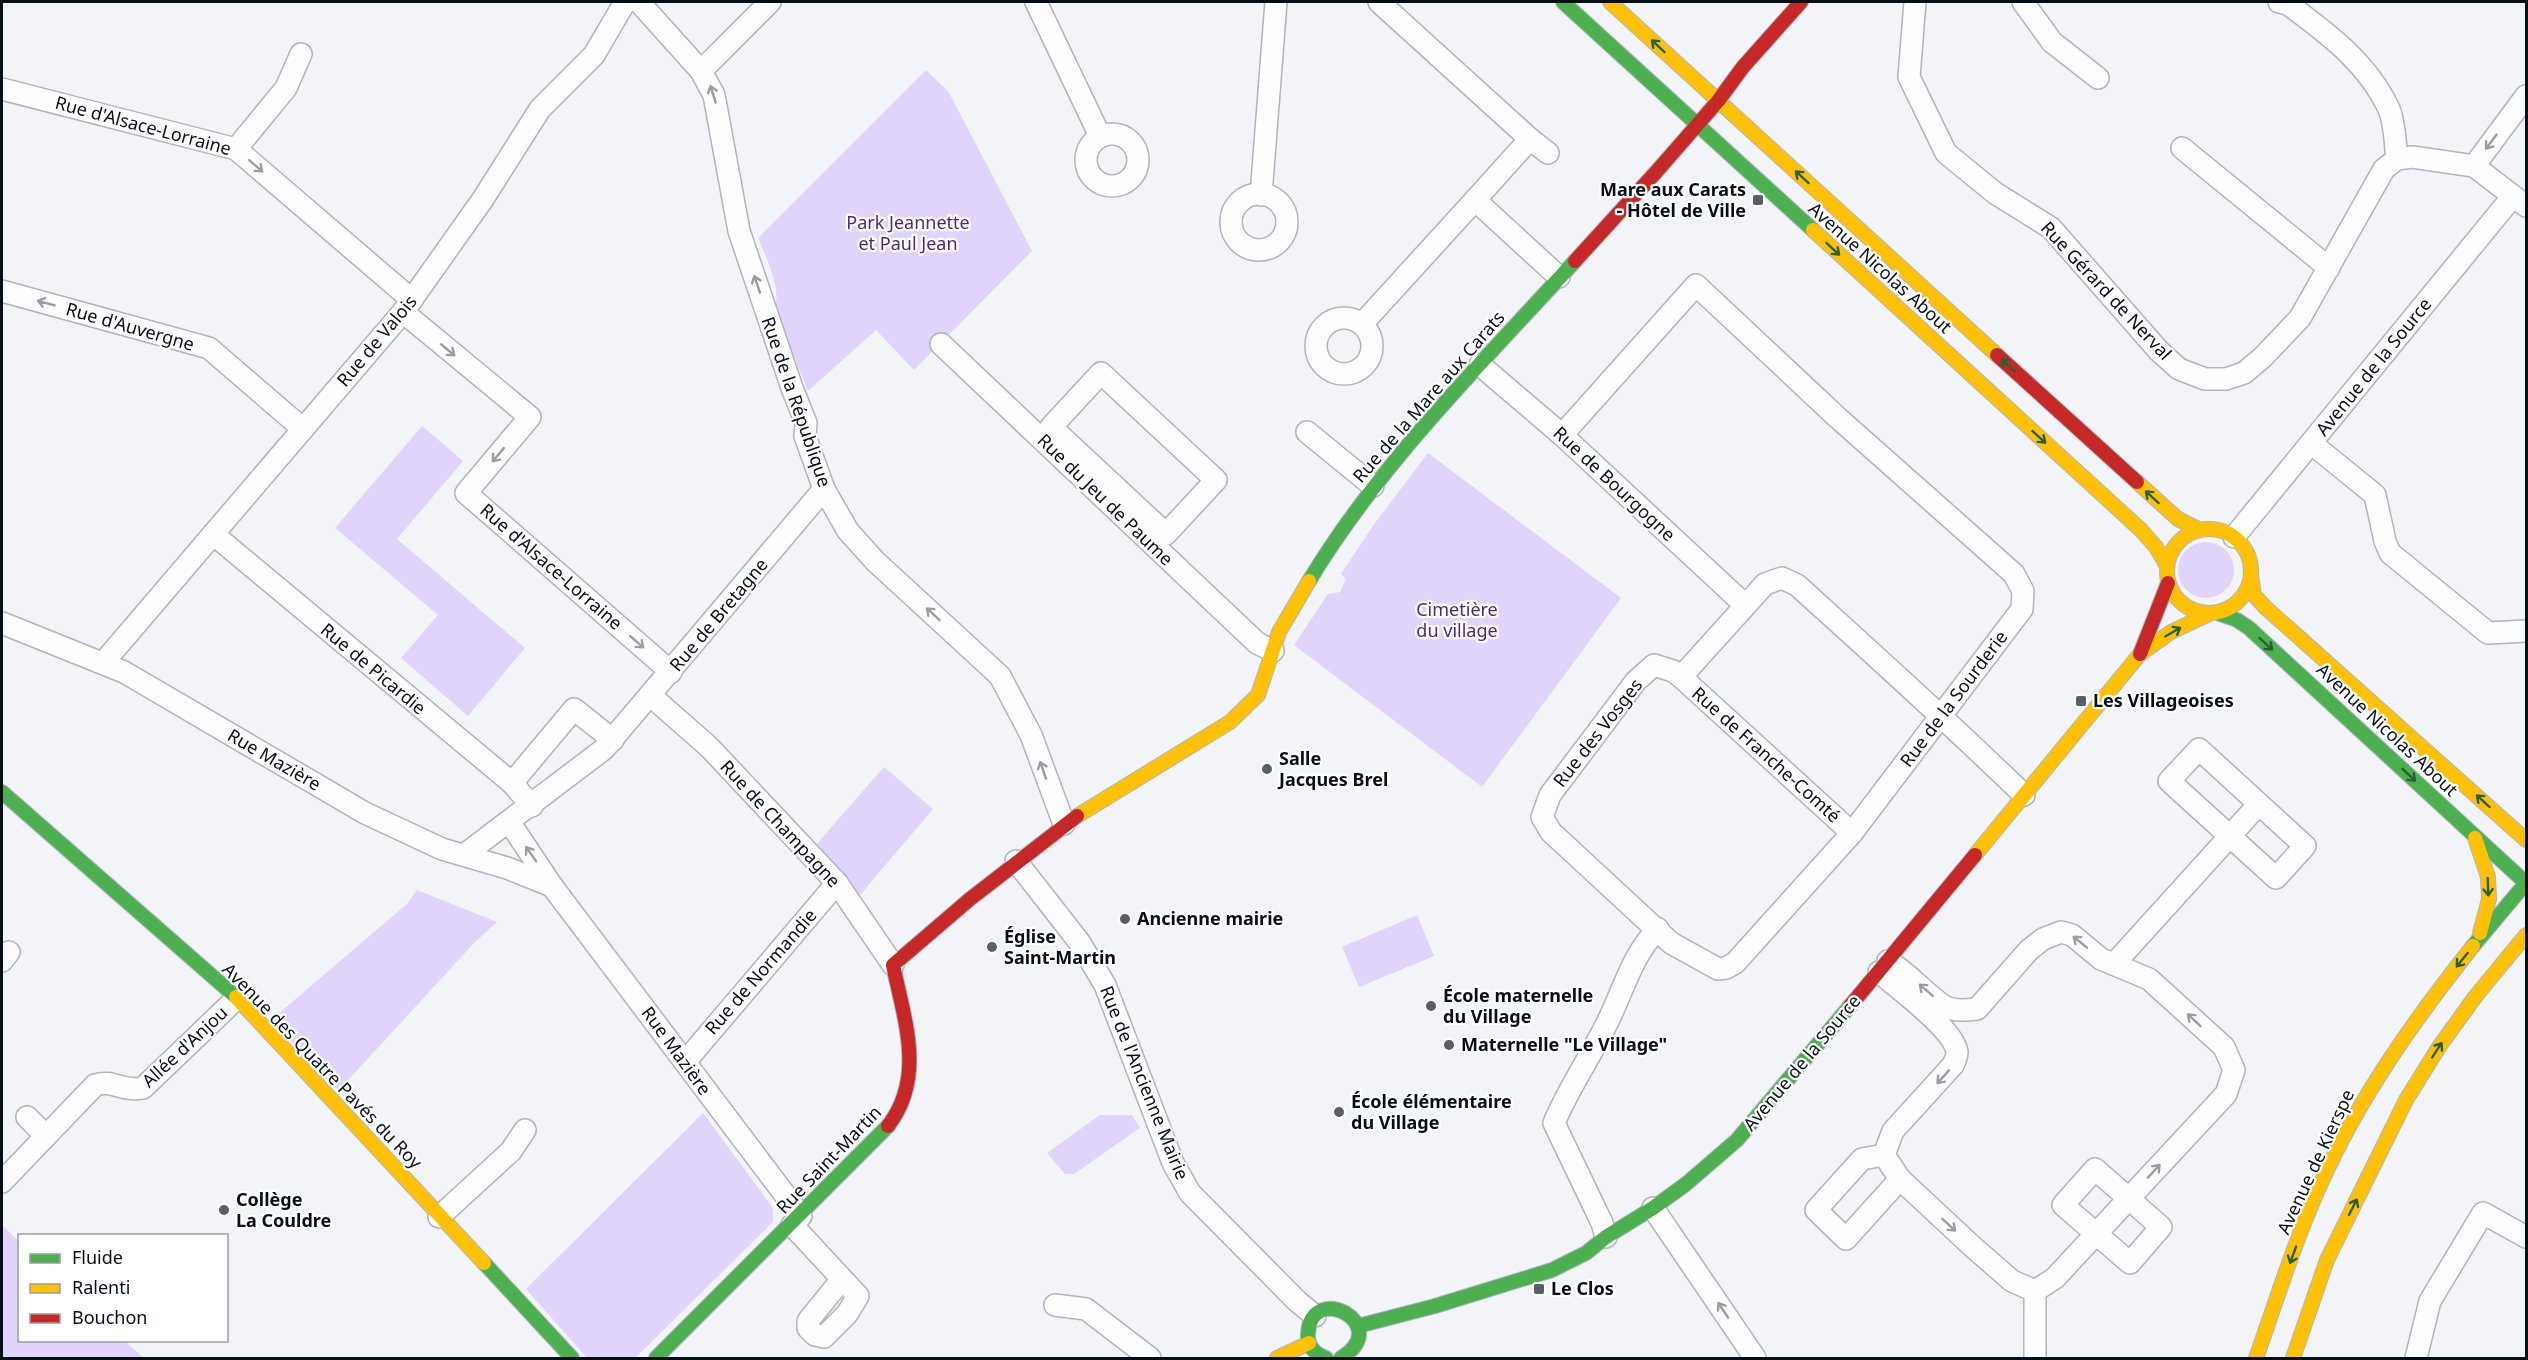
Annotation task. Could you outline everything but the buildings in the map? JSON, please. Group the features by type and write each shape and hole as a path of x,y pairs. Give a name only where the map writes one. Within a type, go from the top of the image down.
{"street":[{"name":"Rue de Valois","path":"103,663 408,306 483,199 540,108 594,55 625,2"},
{"name":"Rue de la République","path":"639,2 701,71 714,95 739,231 806,423 805,436 824,489 848,531 875,561 1000,676 1031,735 1064,824"},
{"path":"701,71 770,2"},
{"path":"1036,2 1100,136"},
{"path":"1261,195 1276,2"},
{"path":"1379,2 1548,153"},
{"name":"Avenue Nicolas About","path":"1563,2 2141,530 2156,547 2167,566 2168,583 2174,595 2183,605 2195,612 2213,613 2237,620 2249,628 2526,883"},
{"name":"Avenue Nicolas About","path":"1610,2 2178,519 2200,530 2220,530 2234,537 2243,546 2249,558 2254,595 2266,608 2526,840"},
{"name":"Rue de la Mare aux Carats","path":"893,965 1016,861 1064,824 1230,722 1258,695 1279,632 1329,548 1373,486 1406,446 1697,125 1743,67 1801,2"},
{"name":"Rue Gérard de Nerval","path":"1914,2 1909,77 1946,153 1995,192 2051,228 2158,351 2179,369 2205,379 2226,379 2244,373 2263,357 2300,318 2384,169 2397,159"},
{"path":"2023,2 2052,42 2098,78"},
{"path":"2279,2 2288,4 2342,45 2363,69 2390,111 2397,159 2412,157 2474,166 2520,201"},
{"path":"236,149 286,88 301,54"},
{"name":"Rue d'Alsace-Lorraine","path":"2,89 236,149 530,417 466,493 671,672"},
{"path":"2474,166 2526,96"},
{"path":"1362,324 1530,139"},
{"path":"2182,148 2329,268"},
{"path":"1475,200 1559,277"},
{"name":"Avenue de la Source","path":"2234,537 2311,443 2520,201"},
{"name":"Rue de la Sourderie","path":"1562,435 1696,285 1838,418 2014,574 2023,591 2022,609 1852,833 1735,963 1718,969 1671,943 1658,929"},
{"name":"Rue d'Auvergne","path":"2,291 209,348 303,429"},
{"name":"Rue du Jeu de Paume","path":"941,344 1176,569 1257,643 1273,651"},
{"name":"Rue de Bourgogne","path":"1480,365 1562,435 1745,605"},
{"path":"1101,374 1216,480 1166,534 1051,427 1101,374"},
{"path":"1307,432 1373,486"},
{"path":"2311,443 2375,495 2385,541 2390,553 2488,633 2526,631"},
{"name":"Rue de Bretagne","path":"464,855 510,823 613,740 824,489"},
{"path":"2167,566 2170,554 2178,543 2188,535 2200,530"},
{"name":"Rue de Picardie","path":"213,534 512,783 532,806"},
{"path":"2213,613 2230,608 2240,600 2248,588 2251,575"},
{"path":"1681,677 1765,584 1782,578 1797,585 2024,795"},
{"name":"Avenue de la Source","path":"2140,654 2168,583"},
{"name":"Avenue de la Source","path":"1358,1326 1394,1318 1552,1270 1586,1253 1606,1237 1686,1184 1737,1140 2140,654 2171,632 2213,613"},
{"name":"Rue Mazière","path":"2,623 124,672 365,813 442,849 507,868 552,886"},
{"name":"Rue des Vosges","path":"1658,929 1551,832 1542,817 1550,795 1636,681 1654,665 1673,671 1681,677"},
{"name":"Rue de Franche-Comté","path":"1681,677 1852,833"},
{"name":"Rue de Champagne","path":"651,696 709,747 837,883 893,965"},
{"path":"512,783 574,709 613,740"},
{"path":"2199,749 2305,846 2276,878 2230,836 2169,781 2199,749"},
{"name":"Avenue des Quatre Pavés du Roy","path":"2,792 237,998 572,1359"},
{"path":"2114,964 2259,804"},
{"name":"Rue Mazière","path":"510,823 552,886 685,1062 796,1220 842,1279"},
{"path":"2474,835 2488,877 2489,899 2478,940"},
{"name":"Rue de l'Ancienne Mairie","path":"1016,861 1080,943 1105,985 1173,1163 1190,1193 1297,1301 1315,1316"},
{"name":"Rue de Normandie","path":"685,1062 837,883"},
{"name":"Avenue de Kierspe","path":"2256,1359 2306,1216 2371,1086 2422,1009 2526,883"},
{"path":"1606,1237 1602,1223 1554,1122 1607,1023 1646,941 1658,929"},
{"path":"1883,966 1903,969 1945,1006 1956,1010 1977,1009 2029,950 2043,939 2061,932 2072,935 2101,959 2149,979 2224,1047 2234,1070 2226,1094 2055,1278 2035,1291"},
{"path":"2292,1359 2327,1260 2406,1100 2439,1047 2475,997 2526,935"},
{"name":"Rue Saint-Martin","path":"656,1359 880,1137 899,1111 909,1086 912,1069 910,1044 893,965"},
{"path":"1883,966 1941,1026 1954,1045 1957,1054 1953,1065 1893,1131 1884,1155"},
{"name":"Allée d'Anjou","path":"2,1182 95,1085 106,1082 129,1091 142,1089 237,998"},
{"path":"1941,1026 1956,1010"},
{"path":"2406,1100 2417,1054"},
{"path":"27,1117 46,1136"},
{"path":"439,1217 512,1151 525,1130"},
{"path":"1884,1155 1900,1179 2012,1281 2035,1291"},
{"path":"1884,1155 1862,1159 1816,1210 1846,1239 1900,1179"},
{"path":"2095,1169 2162,1227 2130,1263 2096,1234 2063,1205 2095,1169"},
{"path":"1653,1208 1755,1359"},
{"path":"2416,1359 2430,1301 2483,1213 2526,1237"},
{"path":"2035,1291 2035,1359"},
{"path":"1054,1305 1086,1309 1150,1359"},
{"path":"1326,1359 1314,1351 1309,1343 1308,1329 1315,1316 1331,1308 1348,1312 1358,1326 1360,1335 1352,1356"},
{"path":"1277,1359 1309,1343"}],"green space":[{"name":"Park Jeannette et Paul Jean","path":"926,70 948,91 1032,251 914,370 876,330 808,391 774,307 775,283 758,238"},
{"path":"422,426 463,461 397,539 525,648 468,716 401,658 438,615 335,528"},
{"name":"Cimetière du village","path":"1428,453 1621,598 1482,787 1294,645 1328,594 1340,592 1346,579 1341,574 1375,523"},
{"path":"2200,542 2212,542 2222,546 2230,554 2234,570 2230,586 2222,594 2212,598 2200,598 2190,594 2182,586 2178,576 2178,564 2182,554 2190,546"},
{"path":"884,767 933,809 860,895 815,846"},
{"path":"417,890 497,922 474,943 338,1091 271,1020 407,904"},
{"path":"1417,915 1434,956 1359,987 1342,947"},
{"path":"703,1113 773,1208 773,1222 635,1358 587,1358 526,1289"},
{"path":"1100,1115 1132,1115 1140,1128 1074,1174 1065,1174 1047,1153"},
{"path":"2,1225 18,1241 18,1342 126,1342 144,1358 2,1358"}],"traffic: fast":[{"path":"1563,2 1813,230"},
{"path":"1309,581 1337,537 1400,455 1575,261"},
{"path":"2217,613 2237,620 2249,628 2526,883 2473,946"},
{"path":"2,792 236,997"},
{"path":"1358,1326 1435,1306 1552,1270 1586,1253 1606,1237 1686,1184 1737,1140 1850,1006"},
{"path":"656,1358 888,1126"},
{"path":"484,1263 572,1358"},
{"path":"1326,1358 1312,1349 1308,1334 1312,1318 1322,1310 1334,1309 1346,1313 1355,1322 1359,1333 1355,1345 1341,1358"}],"traffic: slow":[{"path":"1610,2 1997,355"},
{"path":"1813,230 2141,530 2156,547 2167,566"},
{"path":"2137,482 2178,519 2200,530"},
{"path":"2209,529 2225,532 2239,541 2248,555 2251,571 2248,587 2239,601 2225,610 2209,613 2193,610 2179,601 2170,587 2167,571 2170,555 2179,541 2193,532 2209,529"},
{"path":"2251,575 2254,595 2266,608 2526,840"},
{"path":"1077,816 1230,722 1258,695 1279,632 1309,581"},
{"path":"1975,855 2140,654 2171,632 2209,614"},
{"path":"2475,838 2488,877 2489,899 2480,933"},
{"path":"2293,1358 2327,1260 2406,1100 2439,1047 2475,997 2526,935"},
{"path":"2256,1358 2303,1226 2336,1151 2390,1059 2473,946"},
{"path":"236,997 484,1263"},
{"path":"1277,1358 1309,1343"}],"traffic: jam":[{"path":"1575,261 1657,171 1718,101 1743,67 1801,2"},
{"path":"1997,355 2137,482"},
{"path":"2140,654 2168,583"},
{"path":"888,1126 900,1107 909,1068 906,1027 893,965 970,899 1077,816"},
{"path":"1850,1006 1975,855"}],"place":[{"name":"Mare aux Carats - Hôtel de Ville","path":"1758,200"},
{"name":"Les Villageoises","path":"2081,701"},
{"name":"Salle Jacques Brel","path":"1267,769"},
{"name":"Ancienne mairie","path":"1125,919"},
{"name":"Église Saint-Martin","path":"992,947"},
{"name":"École maternelle du Village","path":"1431,1006"},
{"name":"Maternelle \"Le Village\"","path":"1449,1045"},
{"name":"École élémentaire du Village","path":"1339,1112"},
{"name":"Collège La Couldre","path":"224,1210"},
{"name":"Le Clos","path":"1539,1289"}]}
